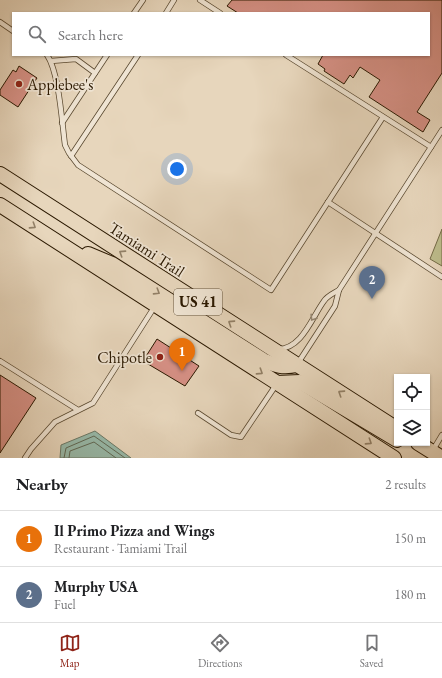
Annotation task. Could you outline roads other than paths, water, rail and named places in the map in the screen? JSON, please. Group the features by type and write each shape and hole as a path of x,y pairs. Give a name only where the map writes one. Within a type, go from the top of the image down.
{"main road":[{"name":"Tamiami Trail","path":"0,174 394,427"},
{"name":"US 41","path":"0,205 277,383 389,457"},
{"path":"60,243 112,264 263,360 276,366 286,368 297,365"},
{"path":"277,383 300,382 394,438"},
{"path":"418,446 428,449"}],"lane":[{"path":"135,12 143,0"},
{"path":"167,12 174,0"},
{"path":"200,0 218,12"},
{"path":"0,22 12,30"},
{"path":"48,56 51,61 66,145 71,156 78,165 271,290 383,117"},
{"path":"62,123 106,56"},
{"path":"71,156 137,56"},
{"path":"288,56 431,148"},
{"path":"51,61 76,59 95,73"},
{"path":"297,365 335,306 339,290 442,130"},
{"path":"328,202 442,277"},
{"path":"271,349 289,348 296,342 325,299 339,290"},
{"path":"25,458 30,448 55,422 93,402 156,305"},
{"path":"0,361 78,410"},
{"path":"198,413 231,435 241,437 277,383"},
{"path":"428,449 442,435"}],"water":[{"path":"95,431 131,458 60,458 61,445"}],"place":[{"name":"Applebee's","path":"19,84"},
{"name":"Murphy USA","path":"372,299"},
{"name":"Chipotle","path":"160,357"},
{"name":"Il Primo Pizza and Wings","path":"182,371"}]}
